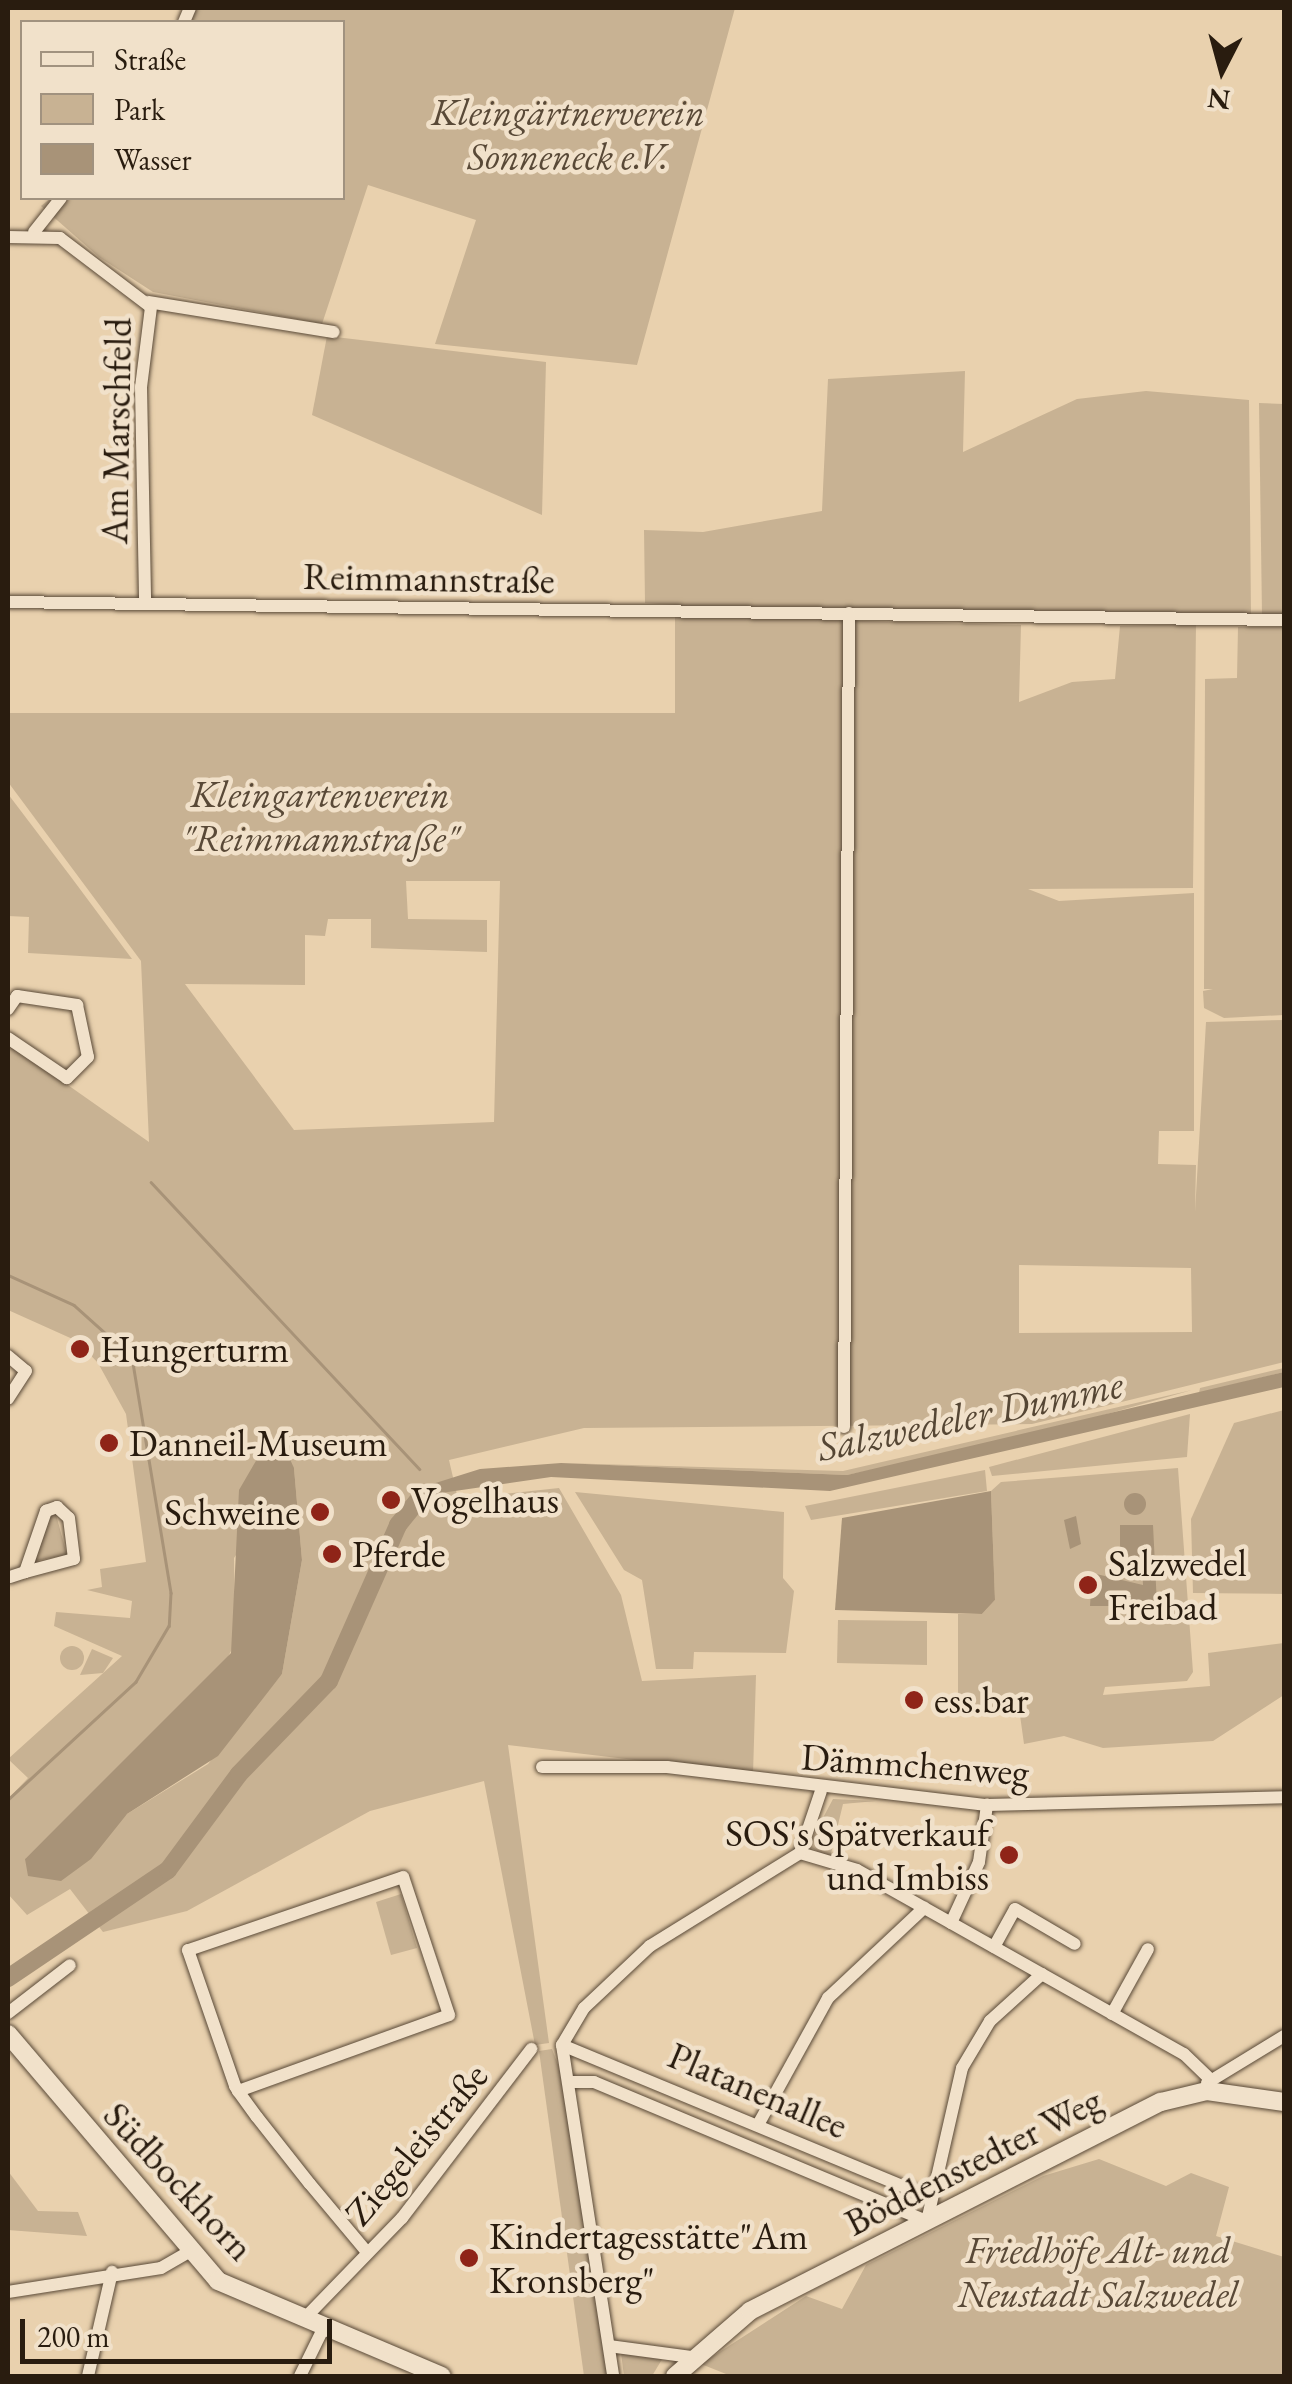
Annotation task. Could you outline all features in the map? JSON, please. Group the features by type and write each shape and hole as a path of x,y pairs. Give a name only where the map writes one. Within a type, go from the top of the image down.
{"street":[{"path":"8,237 34,232 58,200"},
{"name":"Am Marschfeld","path":"34,232 69,243 148,302 145,604"},
{"path":"148,302 334,332"},
{"name":"Reimmannstraße","path":"8,602 1284,620"},
{"path":"844,1427 849,613"},
{"path":"8,1009 18,996 77,1005 88,1057 67,1078 8,1038"},
{"path":"8,1356 24,1368 8,1399"},
{"path":"8,1579 74,1559 69,1518 58,1507 46,1510 25,1572"},
{"name":"Dämmchenweg","path":"542,1767 667,1766 821,1791 987,1805 1284,1796"},
{"path":"612,2376 572,2082 562,2044 584,2008 650,1946 800,1853 821,1791"},
{"path":"952,1923 979,1862 987,1805"},
{"path":"800,1853 857,1870 952,1923 1112,2014 1208,2084 1284,2102"},
{"path":"238,2091 449,2016 403,1877 188,1950 238,2091 366,2251"},
{"path":"759,2123 828,1998 924,1908"},
{"path":"994,1947 1015,1910 1075,1944"},
{"path":"1112,2014 1148,1948"},
{"path":"8,2012 70,1965"},
{"path":"927,2221 929,2196 965,2062 990,2020 1042,1974"},
{"name":"Südbockhorn","path":"8,2035 189,2252 221,2283 442,2376"},
{"name":"Böddenstedter Weg","path":"675,2376 690,2356 750,2311 1161,2102 1208,2084 1284,2036"},
{"name":"Platanenallee","path":"562,2044 929,2196"},
{"name":"Ziegeleistraße","path":"304,2319 366,2251 531,2049"},
{"name":"Platanenallee","path":"572,2082 594,2082 927,2221"},
{"path":"8,2292 112,2272 171,2266 189,2252"},
{"path":"88,2376 112,2272"},
{"path":"300,2376 324,2328"},
{"path":"608,2346 690,2356"}],"green space":[{"name":"Kleingärtnerverein Sonneneck e.V.","path":"192,8 735,8 637,365 435,344 476,220 368,185 322,324 153,292 99,257 41,206 48,200 345,200 345,20 187,20"},
{"path":"327,336 546,362 542,515 312,415"},
{"name":"Kleingartenverein \"Reimmannstraße\"","path":"965,371 963,452 1077,399 1146,391 1249,400 1251,615 822,608 822,620 1021,625 1019,702 1072,682 1115,679 1120,626 1196,624 1193,888 1028,889 1059,901 1194,893 1194,1131 1159,1131 1158,1164 1196,1165 1195,1212 1206,1022 1284,1020 1284,1362 1032,1424 584,1428 449,1460 458,1499 559,1488 621,1595 642,1681 756,1675 753,1774 508,1745 549,2043 535,2045 484,1781 370,1811 187,1911 103,1932 70,1889 27,1915 8,1894 8,1799 28,1778 8,1759 122,1656 54,1626 56,1612 130,1618 132,1601 87,1590 102,1587 100,1569 146,1562 126,1414 98,1363 77,1341 8,1310 8,1043 149,1142 141,961 8,782 8,713 675,713 675,605 645,603 644,530 703,532 822,511 828,379","holes":["406,881 500,881 494,1122 294,1130 185,984 305,985 305,935 325,936 328,919 371,919 371,948 487,952 487,920 408,919","1019,1265 1191,1268 1192,1332 1019,1333","294,1468 302,1560 282,1674 208,1764 127,1814 25,1859 225,1663 235,1643 234,1558"]},
{"path":"1259,403 1284,404 1284,615 1262,615"},
{"path":"1238,627 1284,627 1284,1015 1224,1018 1204,1008 1203,991 1213,989 1204,989 1205,679 1237,678"},
{"path":"8,794 132,959 28,953 29,917 8,916"},
{"path":"1284,1368 1284,1372 1199,1393 1200,1388"},
{"path":"1192,1390 1012,1441 847,1475 561,1463 843,1471"},
{"path":"1284,1410 1284,1594 1193,1593 1191,1519 1234,1423"},
{"path":"1190,1414 1187,1457 992,1476 989,1467"},
{"name":"Salzwedel Freibad","path":"1178,1468 1193,1672 1187,1681 1105,1687 1103,1695 1210,1686 1208,1653 1284,1643 1284,1695 1213,1741 1103,1748 1064,1736 1024,1744 1019,1708 958,1708 958,1614 982,1614 995,1600 991,1491 1001,1482"},
{"path":"985,1470 987,1491 811,1520 805,1506"},
{"path":"575,1492 784,1512 783,1578 794,1591 786,1653 694,1652 693,1669 656,1669 642,1580 624,1570"},
{"path":"55,1511 67,1555 35,1561 45,1514"},
{"path":"838,1620 927,1621 927,1665 837,1663"},
{"path":"72,1646 81,1649 81,1667 72,1670 63,1667 60,1658 63,1649"},
{"path":"92,1649 113,1658 103,1673 80,1675"},
{"path":"833,1799 876,1801 843,1804 830,1858 808,1846"},
{"path":"401,1894 417,1948 391,1955 376,1902"},
{"path":"552,2049 566,2086 607,2376 584,2376 539,2051"},
{"name":"Friedhöfe Alt- und Neustadt Salzwedel","path":"1099,2159 1166,2186 1191,2173 1229,2187 1216,2236 1284,2257 1284,2376 731,2376 701,2364 806,2296 842,2309 866,2265 1043,2176"},
{"path":"8,2171 38,2211 78,2212 87,2236 8,2230"},
{"path":"621,2353 664,2356 652,2376 624,2376"}],"water":[{"name":"Salzwedeler Dumme","path":"1284,1372 1284,1387 830,1491 551,1477 441,1493 404,1511 426,1486 480,1469 561,1463 847,1475"},
{"path":"268,1440 282,1442 294,1468 302,1560 282,1674 218,1756 127,1814 91,1859 61,1881 28,1876 25,1859 231,1653 239,1490"},
{"path":"991,1491 995,1600 982,1614 835,1610 842,1518"},
{"path":"1135,1493 1143,1496 1143,1512 1135,1515 1127,1512 1124,1504 1127,1496"},
{"path":"1076,1516 1081,1544 1070,1549 1064,1520"},
{"path":"1120,1525 1153,1525 1157,1605 1116,1597 1113,1606 1090,1606 1092,1573 1143,1585 1142,1566 1120,1566"}],"waterway":[{"path":"151,1182 420,1469"},
{"path":"8,1275 74,1305 132,1357 171,1593 169,1626 136,1682 8,1800"},
{"name":"Salzwedeler Dumme","path":"8,1978 168,1870 239,1774 329,1681 398,1525 421,1497"}],"place":[{"name":"Hungerturm","path":"80,1349"},
{"name":"Danneil-Museum","path":"109,1443"},
{"name":"Vogelhaus","path":"391,1500"},
{"name":"Schweine","path":"320,1512"},
{"name":"Pferde","path":"332,1554"},
{"name":"Salzwedel Freibad","path":"1088,1585"},
{"name":"ess.bar","path":"914,1700"},
{"name":"SOS's Spätverkauf und Imbiss","path":"1009,1855"},
{"name":"Kindertagesstätte\"Am Kronsberg\"","path":"469,2258"}]}
